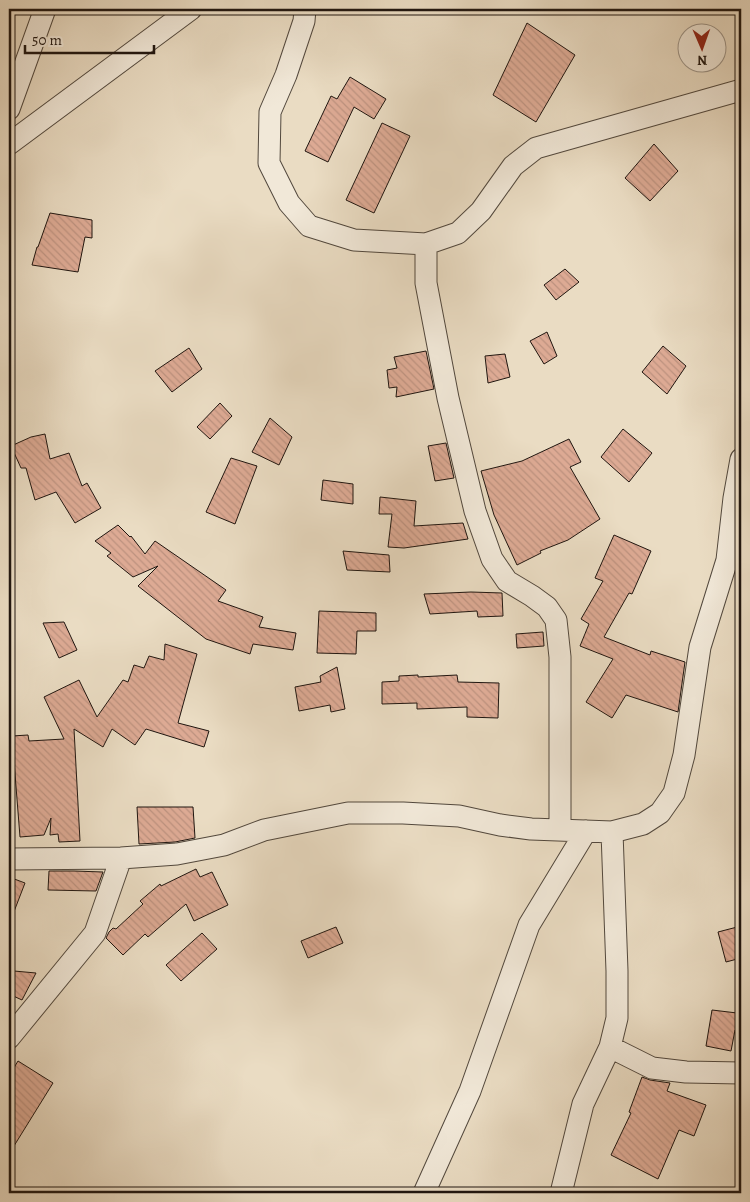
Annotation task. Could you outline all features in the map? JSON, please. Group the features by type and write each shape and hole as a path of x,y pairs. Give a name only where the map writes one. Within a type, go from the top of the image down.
{"street":[{"path":"9,109 45,9"},
{"path":"9,144 191,9"},
{"path":"305,9 304,21 286,75 270,112 269,163 289,204 309,226 354,240 426,244 458,233 481,211 513,166 536,148 741,90"},
{"path":"426,244 426,283 448,398 478,519 492,559 507,581 547,607 556,620 560,657 560,830"},
{"path":"9,859 121,858 177,854 224,845 264,830 348,813 459,816 516,827 612,832 643,824 660,813 674,793 684,755 700,647 727,560 734,498 741,459"},
{"path":"424,1193 470,1091 529,925 586,831"},
{"path":"560,1193 583,1104 610,1047 617,1018 612,832"},
{"path":"9,1038 95,933 121,858"},
{"path":"610,1047 652,1068 686,1072 741,1073"}],"building":[{"path":"527,23 575,55 536,122 493,95"},
{"path":"350,77 386,99 374,119 354,107 328,162 305,151 331,96 337,99"},
{"path":"382,123 410,136 374,213 346,200"},
{"path":"654,144 678,171 650,201 625,178"},
{"path":"50,213 92,220 92,238 85,237 78,272 32,265"},
{"path":"565,269 579,282 556,300 544,285"},
{"path":"547,332 557,356 544,364 530,341"},
{"path":"663,346 686,366 667,394 642,372"},
{"path":"189,348 202,369 172,392 155,371"},
{"path":"426,351 434,389 396,397 397,387 389,388 387,370 397,368 394,357"},
{"path":"505,354 510,377 488,383 485,356"},
{"path":"220,403 232,416 210,439 197,427"},
{"path":"270,418 292,437 279,465 252,452"},
{"path":"623,429 652,453 629,482 601,457"},
{"path":"45,434 50,459 69,453 82,486 87,483 101,508 75,523 56,492 35,500 26,468 21,468 11,446 31,437"},
{"path":"569,439 581,462 570,467 600,519 568,540 540,551 541,553 517,565 494,515 481,471 522,461"},
{"path":"446,443 454,478 435,481 428,446"},
{"path":"231,458 257,466 235,524 206,512"},
{"path":"323,480 353,484 353,504 321,500"},
{"path":"380,497 416,501 414,526 463,523 468,539 404,548 388,547 392,514 379,514"},
{"path":"118,525 131,536 145,554 155,541 226,590 218,601 263,617 259,627 296,633 293,650 253,644 250,654 206,639 138,586 158,566 133,577 107,556 111,553 95,541"},
{"path":"614,535 651,551 632,594 629,593 604,637 650,655 651,651 685,662 678,712 626,695 612,718 586,702 613,659 580,646 589,624 581,619 603,581 595,578"},
{"path":"343,551 389,555 390,572 347,570"},
{"path":"502,593 503,616 478,617 477,611 430,614 424,594"},
{"path":"319,611 376,613 376,631 357,631 356,654 317,653"},
{"path":"64,622 77,650 59,658 43,623"},
{"path":"543,632 544,646 517,648 516,634"},
{"path":"165,644 197,654 178,723 209,731 204,747 146,729 135,745 112,729 103,747 74,729 80,841 59,842 58,834 50,835 51,818 44,835 20,837 12,736 28,735 29,741 64,739 44,697 79,680 97,717 123,680 128,682 134,665 144,668 149,656 164,660"},
{"path":"337,667 345,709 331,712 330,705 299,711 295,687 321,682 320,676"},
{"path":"418,675 418,677 457,675 458,682 499,683 498,718 467,717 467,707 417,709 417,703 382,704 382,682 399,681 399,676"},
{"path":"137,807 193,807 195,838 175,842 139,844"},
{"path":"196,869 200,877 212,872 228,905 194,921 186,904 148,937 145,934 123,955 106,938 113,928 116,929 143,904 140,901 160,884 161,886"},
{"path":"49,871 103,872 96,891 48,890"},
{"path":"9,877 25,883 10,922 9,921"},
{"path":"741,926 741,958 726,962 718,932"},
{"path":"336,927 343,943 308,958 301,941"},
{"path":"202,933 217,949 181,981 166,965"},
{"path":"14,971 36,973 22,1000 9,994 9,982"},
{"path":"712,1010 737,1013 741,1017 741,1030 735,1030 731,1051 706,1046"},
{"path":"18,1061 53,1083 9,1154 9,1076"},
{"path":"642,1077 670,1083 667,1091 706,1105 694,1136 679,1130 658,1179 611,1155 631,1113 629,1112"}]}
